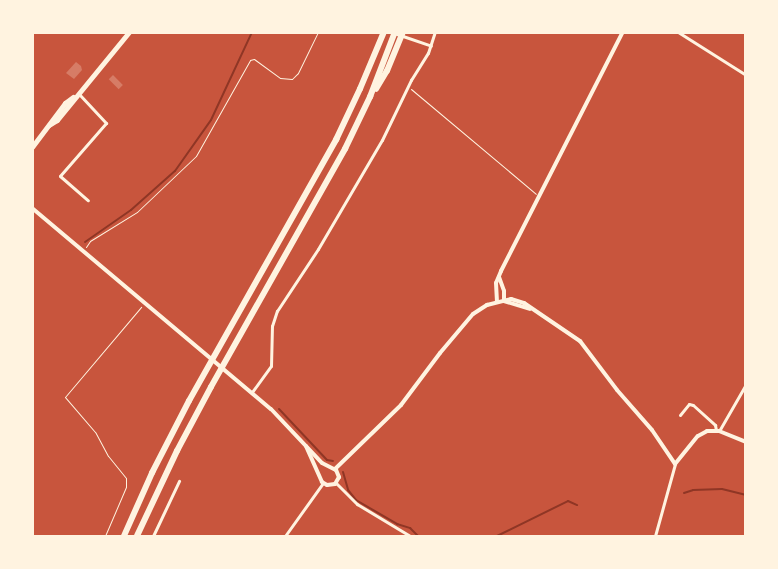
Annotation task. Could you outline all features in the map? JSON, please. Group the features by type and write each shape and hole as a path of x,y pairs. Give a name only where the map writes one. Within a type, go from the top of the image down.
{"highway":[{"path":"124,536 152,473 193,394 336,140 384,32"},
{"path":"137,536 192,421 330,177 370,97 394,32"},
{"path":"370,97 387,71 403,32"}],"main road":[{"path":"32,147 49,126 57,120 128,32"}],"street":[{"path":"394,32 431,46"},
{"path":"252,392 271,366 272,326 276,312 323,241 382,140 431,46 435,32"},
{"path":"497,302 496,283 623,32"},
{"path":"678,32 746,75"},
{"path":"78,93 106,123 60,176 88,200"},
{"path":"32,208 252,392 292,429 306,446 328,467 335,469"},
{"path":"499,277 504,300"},
{"path":"335,469 401,405 471,316 479,309 504,300 518,300 572,334 584,345 617,390 652,430 674,464"},
{"path":"717,430 746,384"},
{"path":"680,415 689,404 693,405 715,425 717,430"},
{"path":"655,536 674,464 701,433 717,430 746,442"},
{"path":"306,446 323,483 330,486 336,483 338,476 335,469"},
{"path":"320,475 322,470 328,467"},
{"path":"153,536 179,481"},
{"path":"285,536 323,483"},
{"path":"336,483 356,504 410,536"}],"path":[{"path":"86,248 90,241 137,212 196,156 250,60 254,59 285,80 296,76 318,32"},
{"path":"408,87 539,196"},
{"path":"105,536 126,487 126,478 108,456 95,432 64,397 145,302"}],"building":[{"path":"76,62 81,66 82,70 74,79 66,73"},
{"path":"113,75 123,85 119,89 109,79"}],"waterway":[{"path":"85,242 131,210 175,171 211,120 252,32"},
{"path":"279,409 327,460 333,461"},
{"path":"343,472 348,490 356,500 397,524 410,528 418,536"},
{"path":"684,493 693,490 722,489 746,495"},
{"path":"497,536 568,501 577,505"}]}
